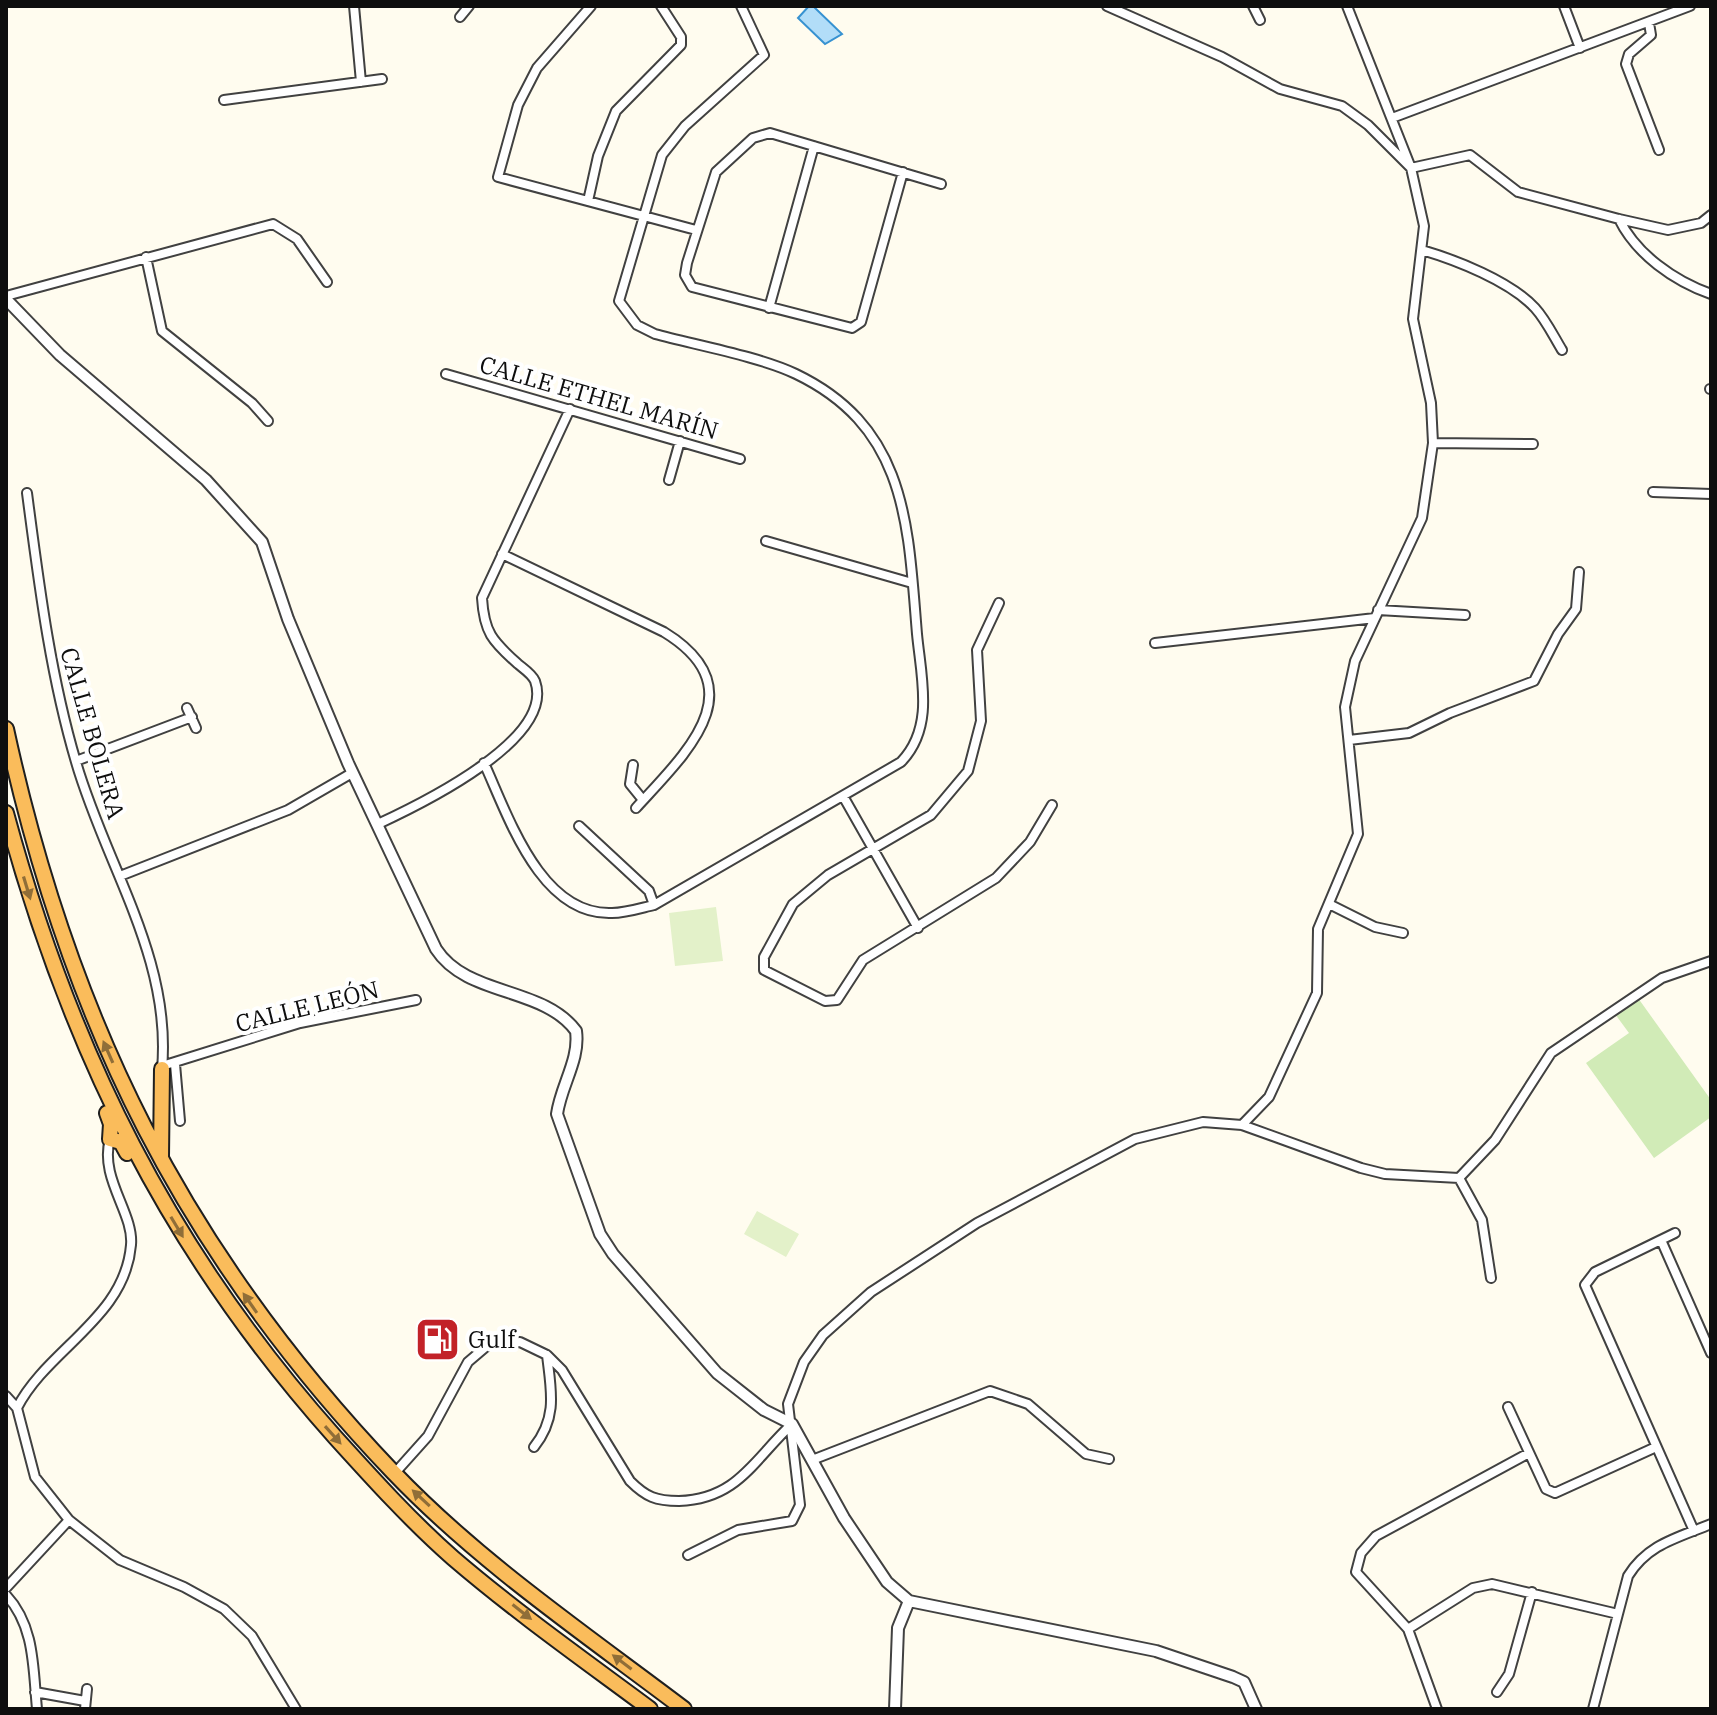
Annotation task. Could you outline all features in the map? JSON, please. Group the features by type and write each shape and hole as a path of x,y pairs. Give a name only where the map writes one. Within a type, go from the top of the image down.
{"highway":[{"path":"6,729 52,906 96,1026 129,1098 198,1227 265,1325 394,1474 547,1606 684,1709"},
{"path":"6,813 39,930 111,1124 110,1139 121,1142 143,1182 156,1191"},
{"path":"89,1060 156,1191 250,1336 383,1490 454,1558 650,1709"},
{"path":"129,1098 143,1105 151,1100 166,1067"},
{"path":"161,1161 166,1067"}],"street":[{"path":"354,6 361,82"},
{"path":"460,17 469,6"},
{"path":"591,6 537,68 524,92 498,177 696,230"},
{"path":"588,201 598,156 616,111 681,45 681,37 661,6"},
{"path":"484,763 530,861 559,894 585,908 610,913 654,905 901,762 919,737 923,700 907,519 892,468 875,438 850,410 794,372 655,334 637,325 619,301 621,284 662,155 671,141 764,55 741,6"},
{"path":"1107,6 1222,57 1280,89 1342,106 1368,125 1411,168"},
{"path":"1253,6 1260,20"},
{"path":"1242,1125 1269,1097 1317,993 1318,929 1358,834 1345,707 1355,661 1422,518 1433,443 1431,403 1413,319 1424,226 1411,168 1347,6"},
{"path":"1564,6 1580,48"},
{"path":"1392,118 1690,6"},
{"path":"1649,23 1651,35 1629,54 1626,64 1659,150"},
{"path":"224,100 382,79"},
{"path":"903,172 861,322 852,328 692,287 685,275 696,230 716,172 753,138 770,133 903,172 941,184"},
{"path":"769,308 814,146"},
{"path":"1411,168 1470,155 1518,192 1619,219 1668,230 1701,223 1711,215"},
{"path":"1619,219 1626,233 1660,267 1711,294"},
{"path":"327,282 297,239 273,224 6,298 60,355 206,480 262,542 288,619 352,773 409,896 444,961 502,992 560,1015 576,1031 577,1051 560,1095 557,1114 600,1234 613,1254 717,1373 764,1410 792,1424 844,1518 887,1582 909,1601 1156,1651 1244,1682 1256,1709"},
{"path":"1422,250 1456,260 1517,293 1535,308 1562,350"},
{"path":"146,257 162,331 252,403 268,421"},
{"name":"CALLE ETHEL MARÍN","path":"446,374 740,459"},
{"path":"378,824 447,791 531,722 539,704 534,678 498,647 483,626 482,598 570,409"},
{"path":"669,480 680,441"},
{"path":"1433,443 1533,444"},
{"path":"1653,492 1711,494"},
{"name":"CALLE BOLERA","path":"27,493 45,633 76,761 97,827 120,876 153,962 164,1024 166,1067 180,1121"},
{"path":"766,541 912,583"},
{"path":"502,554 664,632 685,645 701,664 709,692 706,722 689,750 636,808"},
{"path":"1349,740 1409,733 1450,713 1534,681 1558,634 1576,609 1579,572"},
{"path":"997,607 977,650 981,721 968,771 931,815 828,875 793,904 764,957 764,970 825,1001 837,1000 863,960 996,878 1030,842 1052,805"},
{"path":"1155,643 1376,614 1465,615"},
{"path":"187,708 196,728"},
{"path":"76,761 192,717"},
{"path":"633,765 630,784 643,800"},
{"path":"120,876 288,810 352,773"},
{"path":"843,796 918,928"},
{"path":"579,826 649,891 654,905"},
{"path":"582,847 588,835"},
{"path":"1329,904 1375,927 1403,933"},
{"path":"688,1555 738,1530 792,1521 800,1505 788,1404 804,1362 823,1335 871,1292 977,1223 1135,1139 1203,1122 1242,1125 1385,1174 1459,1178 1495,1140 1551,1053 1662,978 1711,961"},
{"name":"CALLE LEÓN","path":"166,1067 300,1023 416,1000"},
{"path":"17,1408 30,1384 100,1317 119,1284 132,1243 105,1155 110,1139"},
{"path":"1459,1178 1482,1220 1491,1278"},
{"path":"1675,1233 1595,1272 1585,1285 1694,1531"},
{"path":"1661,1240 1710,1346"},
{"path":"394,1474 428,1436 468,1362 488,1345 520,1342 547,1355 562,1370 630,1481 642,1493 658,1501 692,1500 720,1494 746,1474 792,1424"},
{"path":"534,1447 546,1432 553,1407 547,1355"},
{"path":"812,1460 990,1391 1028,1404 1086,1454 1109,1459"},
{"path":"6,1396 17,1408 35,1477 69,1520 120,1560 184,1587 224,1609 252,1636 296,1709"},
{"path":"1508,1407 1546,1489 1555,1493 1656,1447"},
{"path":"1437,1709 1408,1629 1356,1572 1361,1553 1376,1536 1529,1453"},
{"path":"6,1588 69,1520"},
{"path":"1593,1709 1628,1576 1640,1557 1654,1546 1711,1524"},
{"path":"1408,1629 1481,1585 1500,1584 1618,1614"},
{"path":"1497,1692 1509,1674 1532,1592"},
{"path":"6,1595 16,1606 30,1633 37,1709"},
{"path":"895,1709 898,1628 909,1601"},
{"path":"35,1692 85,1705 87,1689"}],"green space":[{"path":"716,907 723,961 675,966 669,913"},
{"path":"1638,998 1711,1100 1711,1117 1654,1158 1586,1063 1629,1033 1615,1014"},
{"path":"757,1211 799,1234 786,1257 744,1234"}],"water":[{"path":"809,6 813,6 842,34 825,44 798,18"}],"place":[{"name":"Gulf","path":"437,1339"}]}
